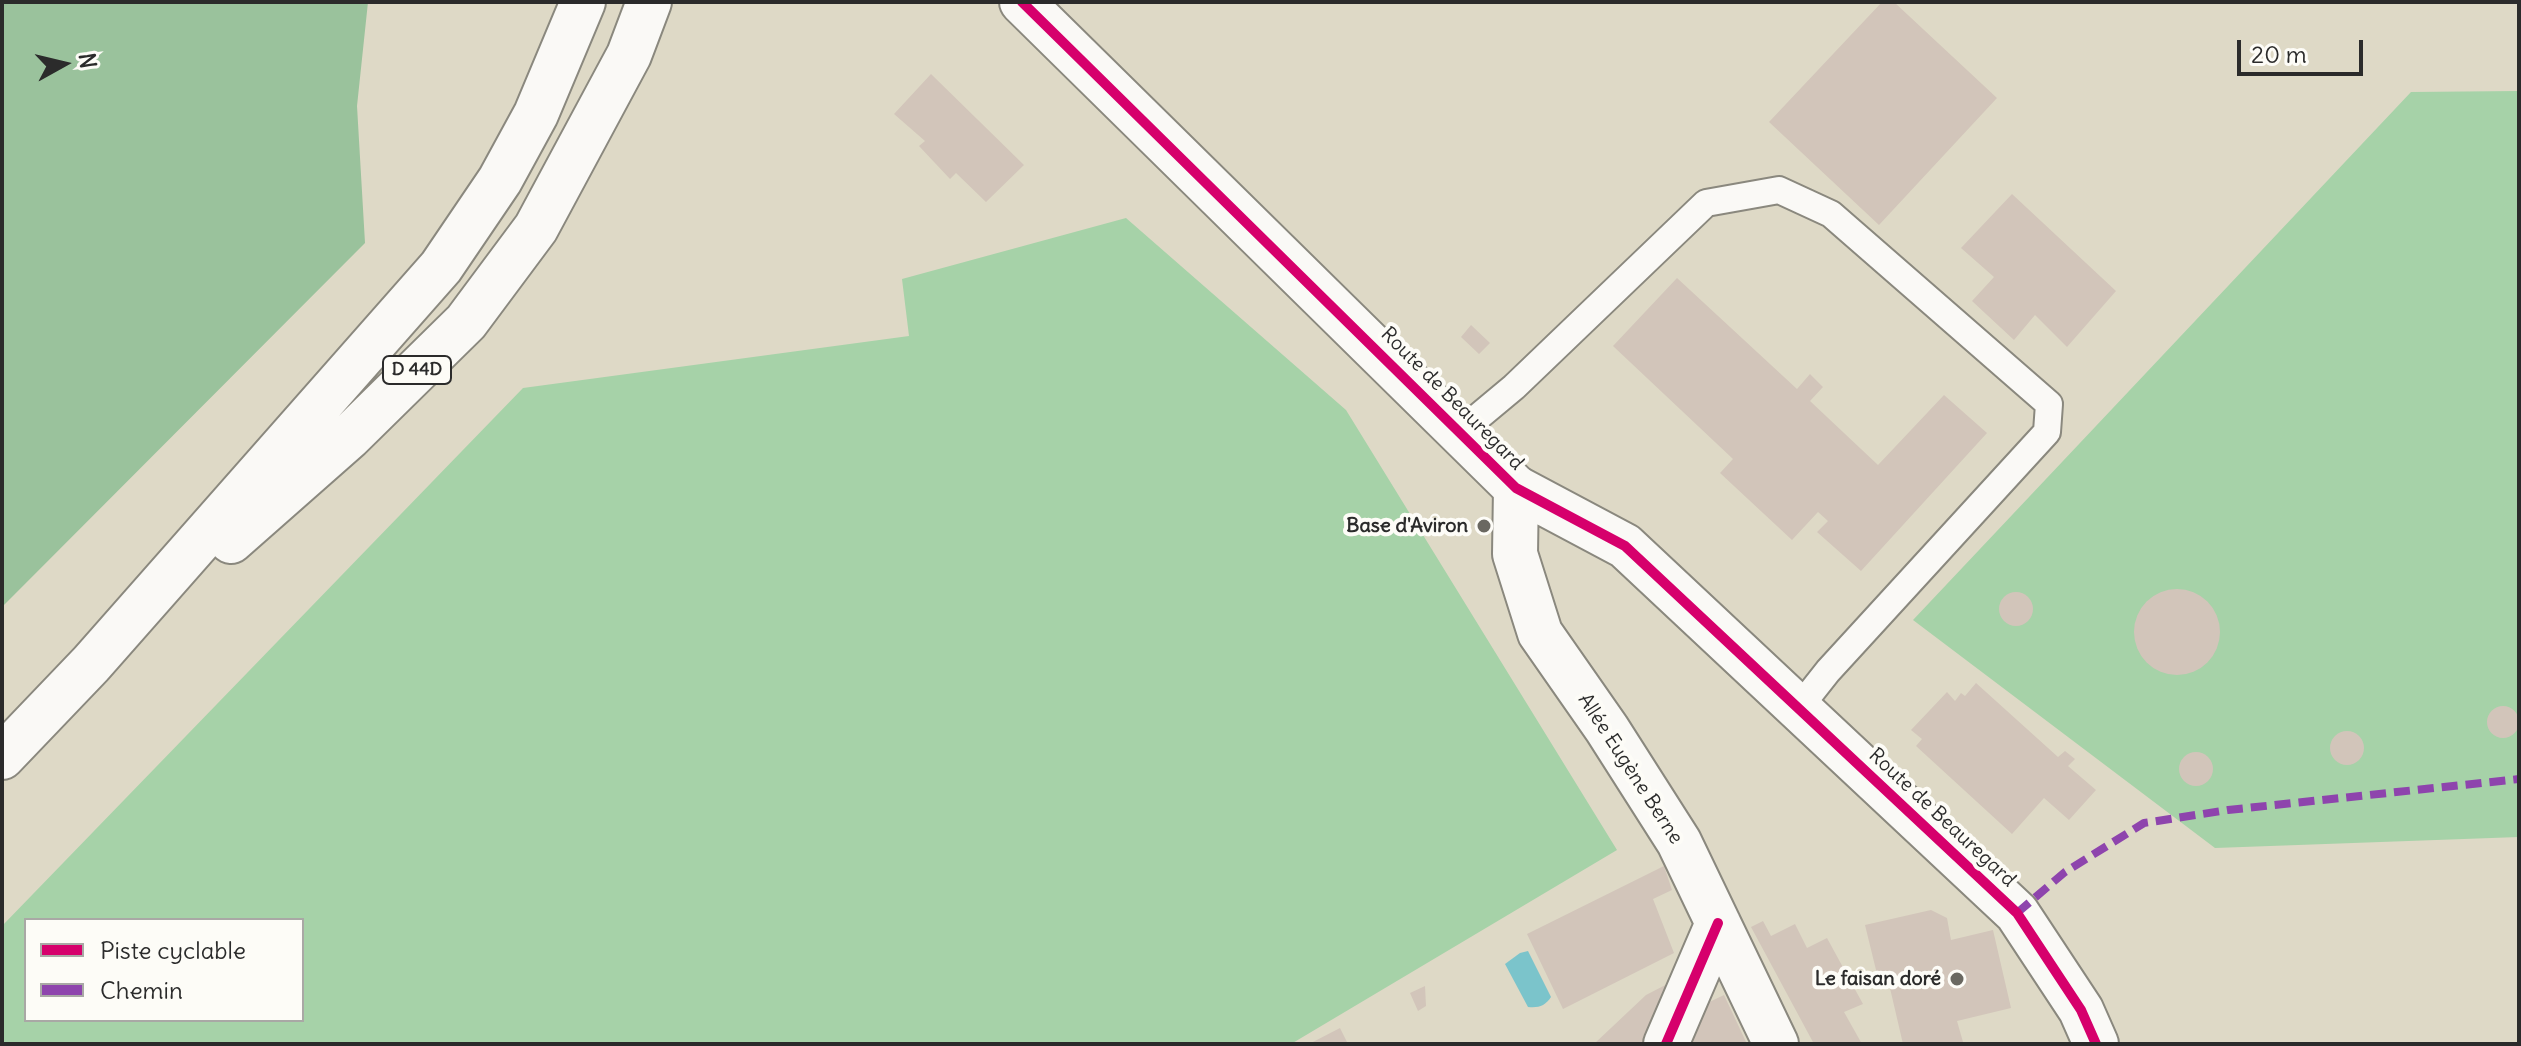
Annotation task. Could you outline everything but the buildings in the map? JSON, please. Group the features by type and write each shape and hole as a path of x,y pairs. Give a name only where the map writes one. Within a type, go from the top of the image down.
{"street":[{"name":"D 44D","path":"2,757 91,664 441,267 500,180 536,114 583,2"},
{"name":"D 44D","path":"91,664 349,437 466,322 536,228 629,55 649,2"},
{"name":"Route de Beauregard","path":"1022,2 1516,488 1625,546 2017,913 2081,1010 2096,1044"},
{"name":"Allée Eugène Berne","path":"1516,488 1515,554 1540,633 1607,729 1679,842 1776,1044"},
{"path":"1666,1044 1718,923"}],"lane":[{"path":"1460,432 1514,387 1706,203 1779,190 1831,214 2049,404 2047,432 1828,671 1798,709"}],"green space":[{"path":"2,2 368,2 357,106 365,243 2,607"},
{"path":"2519,91 2519,837 2215,848 1913,620 2411,92"},
{"path":"1126,218 1346,410 1617,850 1291,1044 2,1044 2,926 523,388 909,336 902,279"}],"water":[{"path":"1528,951 1551,997 1539,1007 1528,1007 1505,964"}],"marked path":[{"path":"2017,913 2065,872 2144,823 2228,810 2519,779"}],"cycle path":[{"path":"1022,2 1516,488 1625,546 2017,913 2081,1010 2096,1044"},
{"path":"1666,1044 1718,923"}],"place":[{"name":"Base d'Aviron","path":"1484,526"},
{"name":"Le faisan doré","path":"1957,979"}]}
